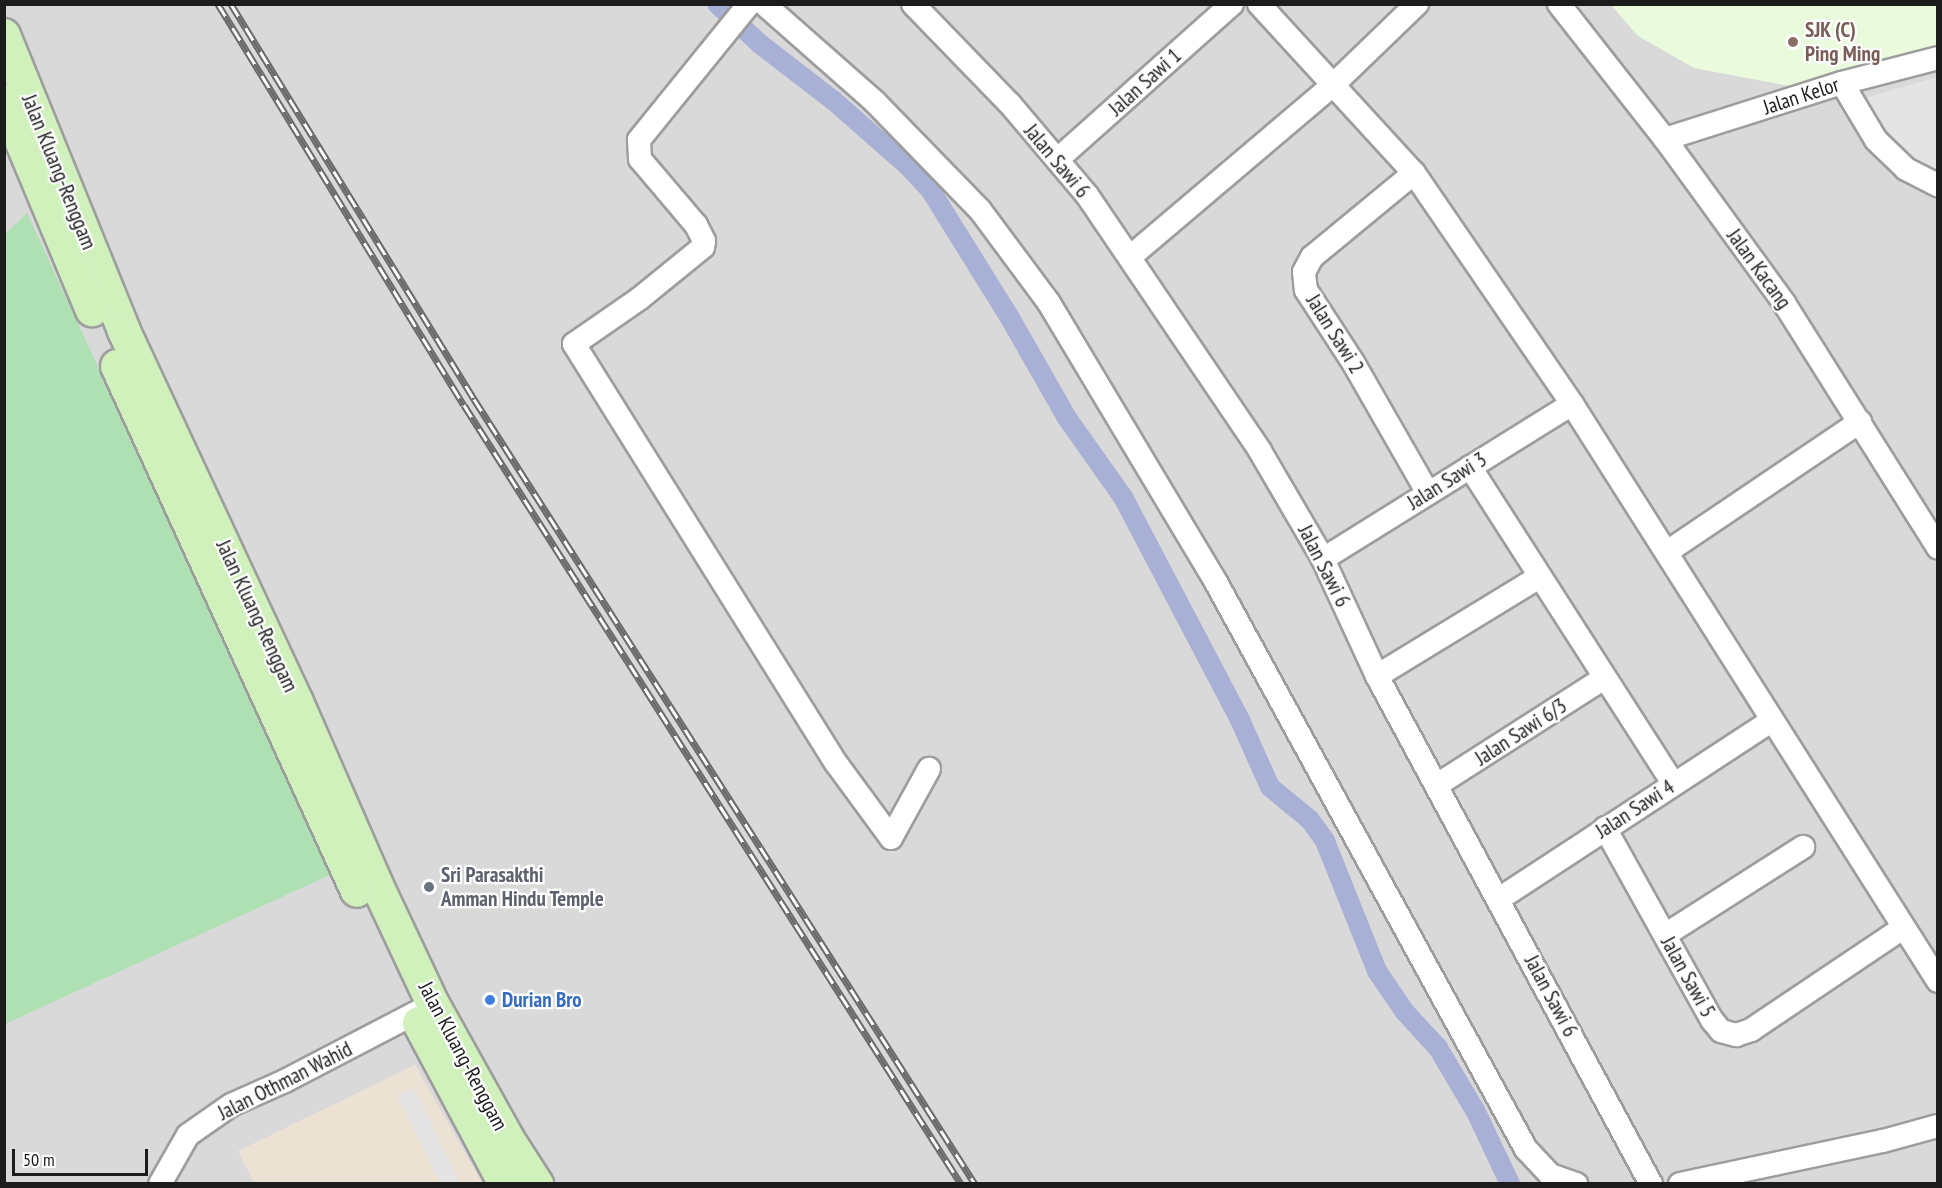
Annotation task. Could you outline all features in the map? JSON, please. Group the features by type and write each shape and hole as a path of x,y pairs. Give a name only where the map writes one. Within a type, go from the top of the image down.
{"main road":[{"name":"Jalan Kluang-Renggam","path":"4,35 124,331 297,702 424,1009 496,1171 506,1184"},
{"name":"Jalan Kluang-Renggam","path":"4,99 65,250 141,420 424,1009 537,1184"}],"street":[{"name":"Jalan Sawi 6","path":"913,4 1010,105 1087,195 1260,451 1323,559 1377,676 1651,1184"},
{"name":"Jalan Sawi 1","path":"1058,159 1232,4"},
{"path":"1259,4 1414,173 1572,404 1938,981"},
{"path":"1130,257 1333,85 1416,4"},
{"name":"Jalan Kacang","path":"1559,4 1665,139 1784,303 1938,549"},
{"path":"929,769 891,838 836,763 574,344 639,299 703,247 704,241 696,225 640,159 639,140 730,29 753,7 874,101 980,210 1049,303 1217,584 1526,1149 1550,1175 1576,1184"},
{"name":"Jalan Kelor","path":"1665,139 1842,83 1938,58"},
{"path":"1842,83 1876,140 1906,169 1938,185"},
{"name":"Jalan Sawi 2","path":"1414,173 1312,257 1304,272 1306,290 1354,364 1428,493"},
{"name":"Jalan Sawi 3","path":"1323,559 1572,404"},
{"path":"1667,552 1860,422"},
{"path":"1470,466 1673,783"},
{"path":"1377,676 1539,577"},
{"name":"Jalan Sawi 6/3","path":"1437,785 1604,678"},
{"name":"Jalan Sawi 4","path":"1499,899 1771,721"},
{"name":"Jalan Sawi 5","path":"1605,828 1712,1020 1721,1031 1736,1035 1751,1030 1903,928"},
{"path":"1665,935 1803,847"},
{"name":"Jalan Othman Wahid","path":"160,1184 188,1135 231,1105 285,1081 424,1009"},
{"path":"1680,1184 1883,1141 1938,1126"}],"shaded area":[{"path":"5,5 1937,5 1937,1183 5,1183"},
{"name":"SJK (C) Ping Ming","path":"1611,5 1937,5 1937,49 1790,86 1694,68 1638,36"},
{"path":"1937,77 1937,176 1911,163 1881,134 1862,99"},
{"path":"415,1065 482,1183 254,1183 238,1151"},
{"path":"414,1088 460,1183 440,1183 397,1095"}],"green space":[{"path":"27,213 332,874 5,1024 4,235"}],"waterway":[{"path":"717,4 760,44 834,101 909,167 931,191 1010,318 1067,418 1123,497 1240,720 1270,787 1310,820 1325,841 1377,971 1405,1012 1438,1048 1476,1112 1510,1184"}],"railway":[{"path":"218,4 464,405 961,1184"},
{"path":"231,4 474,399 975,1184"}],"place":[{"name":"SJK (C) Ping Ming","path":"1793,42"},
{"name":"Sri Parasakthi Amman Hindu Temple","path":"429,887"},
{"name":"Durian Bro","path":"490,1000"}]}
